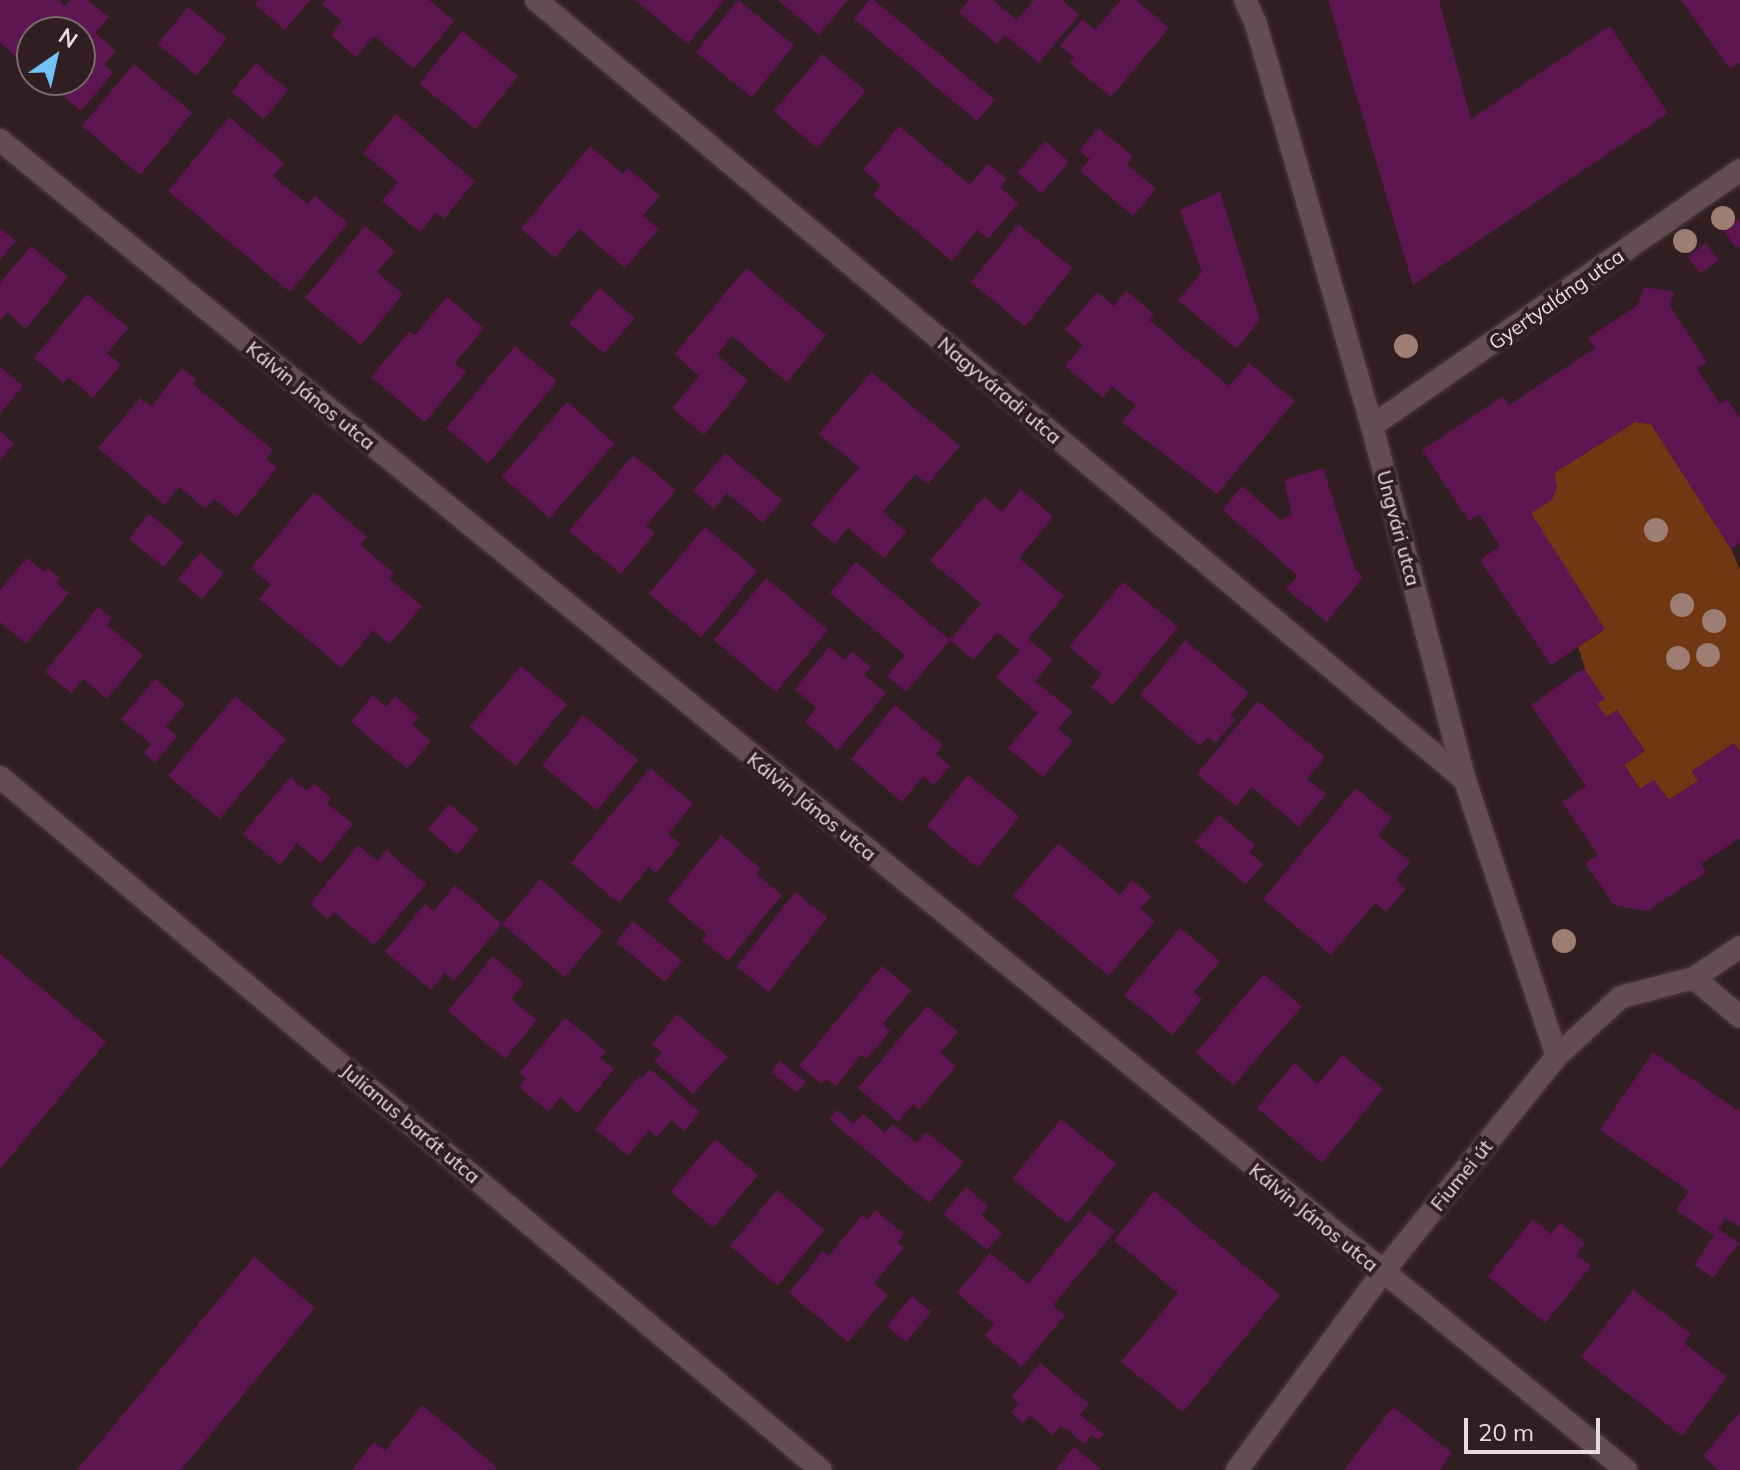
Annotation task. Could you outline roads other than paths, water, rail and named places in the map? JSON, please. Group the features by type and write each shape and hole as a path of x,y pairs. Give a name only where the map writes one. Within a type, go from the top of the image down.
{"street":[{"name":"Nagyváradi utca","path":"536,0 1465,780"},
{"name":"Ungvári utca","path":"1245,0 1255,21 1372,426 1465,780 1557,1056"},
{"name":"Kálvin János utca","path":"0,140 1626,1470"},
{"name":"Gyertyaláng utca","path":"1372,426 1740,170"},
{"name":"Julianus barát utca","path":"0,777 821,1470"},
{"name":"Fiumei út","path":"1237,1470 1382,1273 1557,1056 1621,997 1694,978 1740,947"},
{"path":"1694,978 1740,1017"}]}
